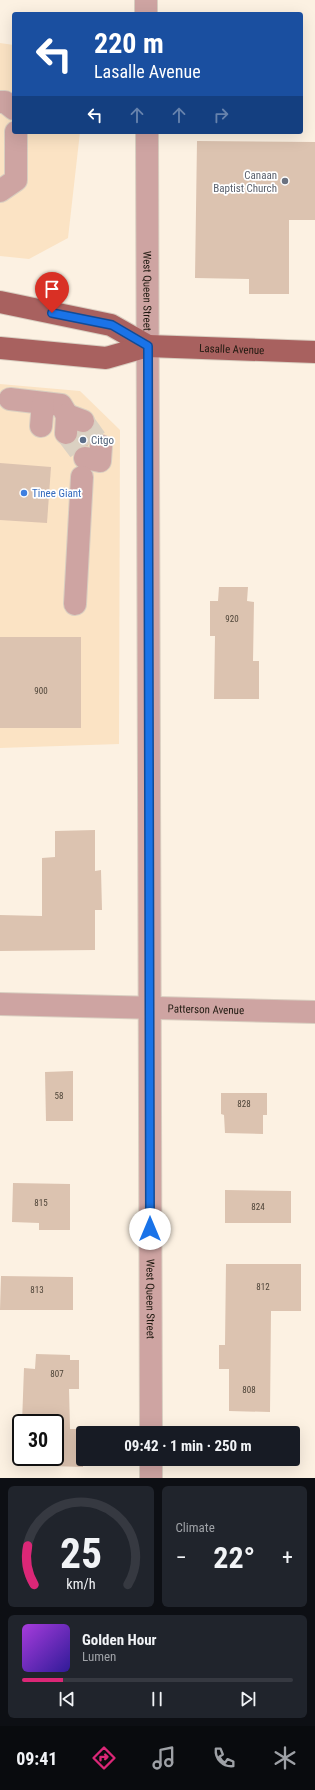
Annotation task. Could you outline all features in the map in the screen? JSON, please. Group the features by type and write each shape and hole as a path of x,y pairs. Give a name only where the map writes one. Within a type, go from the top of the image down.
{"main road":[{"name":"Lasalle Avenue","path":"0,302 112,325 148,346"},
{"name":"Lasalle Avenue","path":"0,348 106,358 148,346 315,352"}],"street":[{"path":"146,0 146,12"},
{"path":"0,102 4,102 12,108"},
{"path":"0,191 16,180 16,134"},
{"name":"West Queen Street","path":"147,134 151,1426"},
{"path":"10,399 61,406 72,423"},
{"path":"41,426 43,403"},
{"path":"75,604 93,464"},
{"name":"Patterson Avenue","path":"0,1004 315,1012"},
{"path":"151,1466 151,1478"}],"shaded area":[{"path":"0,43 12,45 12,134 80,134 68,238 29,259 0,256"},
{"path":"0,384 80,391 120,430 119,744 0,748"}],"building":[{"path":"197,141 315,142 315,220 289,220 289,294 249,294 249,279 195,278"},
{"path":"93,428 98,434 91,439 88,446 81,446 74,453 68,445 76,440 79,433 85,433"},
{"name":"Tinee Giant","path":"0,463 51,467 47,523 0,520"},
{"path":"219,587 248,587 247,601 254,602 253,661 259,661 259,699 214,699 215,636 210,636 210,601 218,601"},
{"path":"0,637 81,637 81,728 0,728"},
{"path":"95,830 95,871 101,870 102,910 95,910 95,950 0,951 0,915 42,916 42,858 55,857 55,831"},
{"path":"73,1071 73,1121 46,1121 45,1072"},
{"path":"221,1093 267,1093 267,1115 263,1115 263,1134 225,1133 224,1115 221,1114"},
{"path":"13,1183 70,1184 70,1230 39,1230 39,1223 12,1222"},
{"path":"225,1190 291,1191 291,1223 225,1223"},
{"path":"226,1264 301,1264 301,1311 271,1311 270,1412 229,1411 229,1369 219,1369 219,1345 225,1345"},
{"path":"1,1276 73,1277 73,1310 0,1310"},
{"path":"36,1354 70,1355 70,1360 79,1360 79,1389 69,1389 70,1429 76,1429 76,1466 83,1467 52,1466 64,1466 64,1414 22,1414 24,1368 35,1369"}],"tunnel":[{"path":"83,421 101,446"},
{"path":"66,433 85,458"}],"place":[{"name":"Canaan Baptist Church","path":"285,181"},
{"name":"Citgo","path":"83,440"},
{"name":"Tinee Giant","path":"24,493"}],"route":[{"path":"52,313 112,325 148,346 150,1229"}]}
